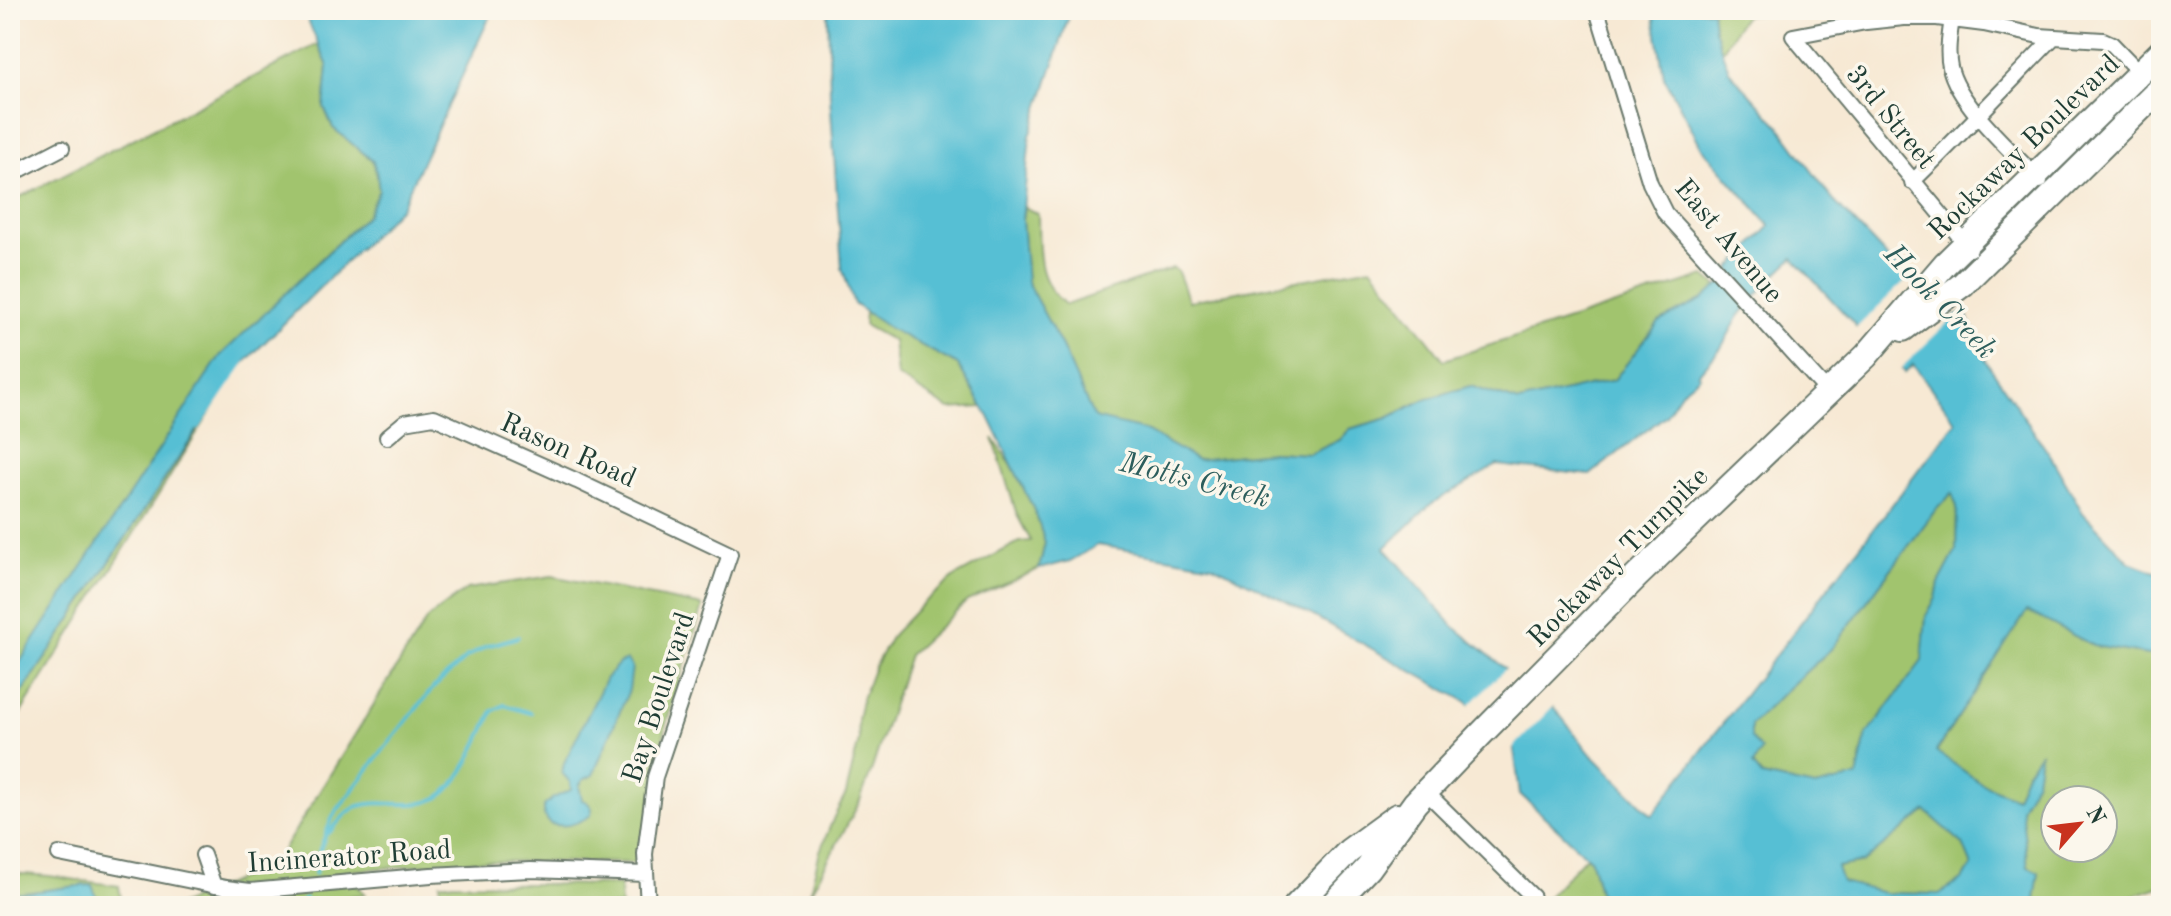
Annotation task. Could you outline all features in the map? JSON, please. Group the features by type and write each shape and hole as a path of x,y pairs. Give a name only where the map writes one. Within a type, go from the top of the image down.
{"highway":[{"name":"Rockaway Boulevard","path":"1901,323 1945,264 2161,52"},
{"name":"Rockaway Boulevard","path":"1901,323 1963,284 2161,88"},
{"name":"Rockaway Turnpike","path":"1332,906 1368,868 1420,797 1551,662 1901,323"},
{"name":"Rockaway Turnpike","path":"1296,906 1349,851 1420,797"}],"street":[{"name":"East Avenue","path":"1597,10 1650,183 1665,213 1828,392"},
{"name":"3rd Street","path":"1953,15 1887,20 1793,36 1912,182 1984,264"},
{"path":"2054,196 1978,116 1958,87 1948,53 1953,15 2054,37 2103,40 2112,44 2140,73"},
{"path":"1912,182 2054,37"},
{"path":"10,175 62,148"},
{"name":"Rason Road","path":"387,437 405,422 434,417 591,487 730,554"},
{"name":"Bay Boulevard","path":"648,906 645,854 655,777 730,554"},
{"path":"1420,797 1533,897"},
{"name":"Incinerator Road","path":"59,854 250,891 431,875 531,870 646,874"},
{"path":"203,855 214,886"}],"green space":[{"path":"1712,10 1758,10 1760,15 1746,15 1722,51 1714,29"},
{"path":"318,44 328,66 324,107 333,128 373,161 379,190 367,215 302,277 10,677 10,202"},
{"path":"1024,207 1038,214 1039,252 1044,275 1056,296 1066,305 1173,268 1178,272 1189,301 1371,267 1444,360 1705,276 1718,287 1703,299 1659,322 1614,380 1519,402 1470,386 1421,401 1388,418 1350,429 1340,440 1310,454 1270,452 1197,460 1144,430 1094,419 1062,347 1027,282 1022,220"},
{"path":"865,311 889,328 958,365 983,407 949,409 897,376 893,341 864,325"},
{"path":"222,394 10,730 10,711"},
{"path":"993,438 1014,469 1036,514 1045,543 1039,569 967,601 909,655 859,803 809,895 820,851 846,794 859,740 858,720 862,699 874,667 893,634 922,604 956,576 1019,542 1031,541 1017,515"},
{"path":"1952,493 1957,507 1956,551 1926,616 1922,661 1866,736 1857,778 1815,787 1762,776 1753,765 1750,725 1832,648 1934,512"},
{"path":"552,576 703,606 666,724 643,863 476,861 345,871 365,894 331,899 331,906 177,906 275,863 427,619 467,589"},
{"path":"2027,610 2094,646 2161,657 2161,886 2103,906 2034,906 2039,872 2028,867 2021,808 2036,780 2040,754 2026,772 2016,799 1981,783 1936,752"},
{"path":"1926,811 1963,844 1972,866 1962,880 1939,894 1884,893 1842,882 1836,867 1863,862"},
{"path":"1586,856 1591,860 1600,895 1591,906 1539,906"},
{"path":"10,873 119,886 122,906 100,906 91,885 10,894"},
{"path":"440,883 620,885 621,906 441,906"}],"water":[{"path":"493,10 401,207 238,369 10,711 10,677 220,356 367,215 379,190 373,161 333,128 324,107 328,66 304,12"},
{"name":"Motts Creek","path":"828,10 1071,10 1030,136 1022,220 1027,282 1062,347 1094,418 1144,430 1197,460 1270,452 1310,454 1340,440 1350,429 1388,418 1421,401 1470,386 1519,402 1614,380 1659,322 1703,299 1733,273 1730,269 1770,226 1702,148 1664,77 1653,10 1712,10 1714,29 1729,71 1778,125 1834,201 1905,276 1945,312 1956,316 1965,313 1979,339 1986,361 2051,457 2083,513 2130,562 2161,574 2161,657 2094,646 2027,611 1936,751 1981,783 2016,798 2026,772 2040,752 2036,780 2021,808 2028,867 2039,872 2034,906 1591,906 1600,895 1591,860 1520,794 1514,749 1467,702 1297,607 1213,565 1098,545 1070,561 1039,569 1045,543 1036,514 989,417 958,365 889,328 854,304 842,268 830,96","holes":["1793,258 1855,325 1905,372 1913,364 1956,422 1652,815 1590,753 1555,709 1453,626 1385,548 1431,504 1497,465 1590,475 1666,415 1682,391 1700,376 1698,374 1721,348 1739,316","1952,493 1957,507 1956,551 1926,616 1922,661 1866,736 1857,777 1815,787 1762,776 1753,765 1761,750 1751,738 1751,725 1832,648 1934,512","1926,811 1963,844 1972,866 1962,880 1939,894 1884,893 1842,882 1837,867 1863,862"]},
{"path":"627,660 632,667 629,690 593,775 579,786 582,800 592,808 591,815 571,824 550,824 544,815 544,806 571,790 570,782 562,773 564,763 606,678 619,663"},
{"path":"92,885 100,906 10,906 10,894"}],"pier":[{"path":"1911,275 1947,308 1956,312 1962,309 1898,371 1854,330"},
{"path":"1508,666 1555,704 1510,751 1467,708"}],"waterway":[{"path":"198,428 245,359"},
{"path":"315,874 320,849 333,816 434,687 467,657 487,646 518,637"},
{"path":"329,833 344,815 356,807 378,803 413,804 436,799 461,775 493,711 504,705 531,713"},
{"path":"298,906 305,899"}],"water label":[{"name":"Hook Creek","path":"1941,301"}]}
